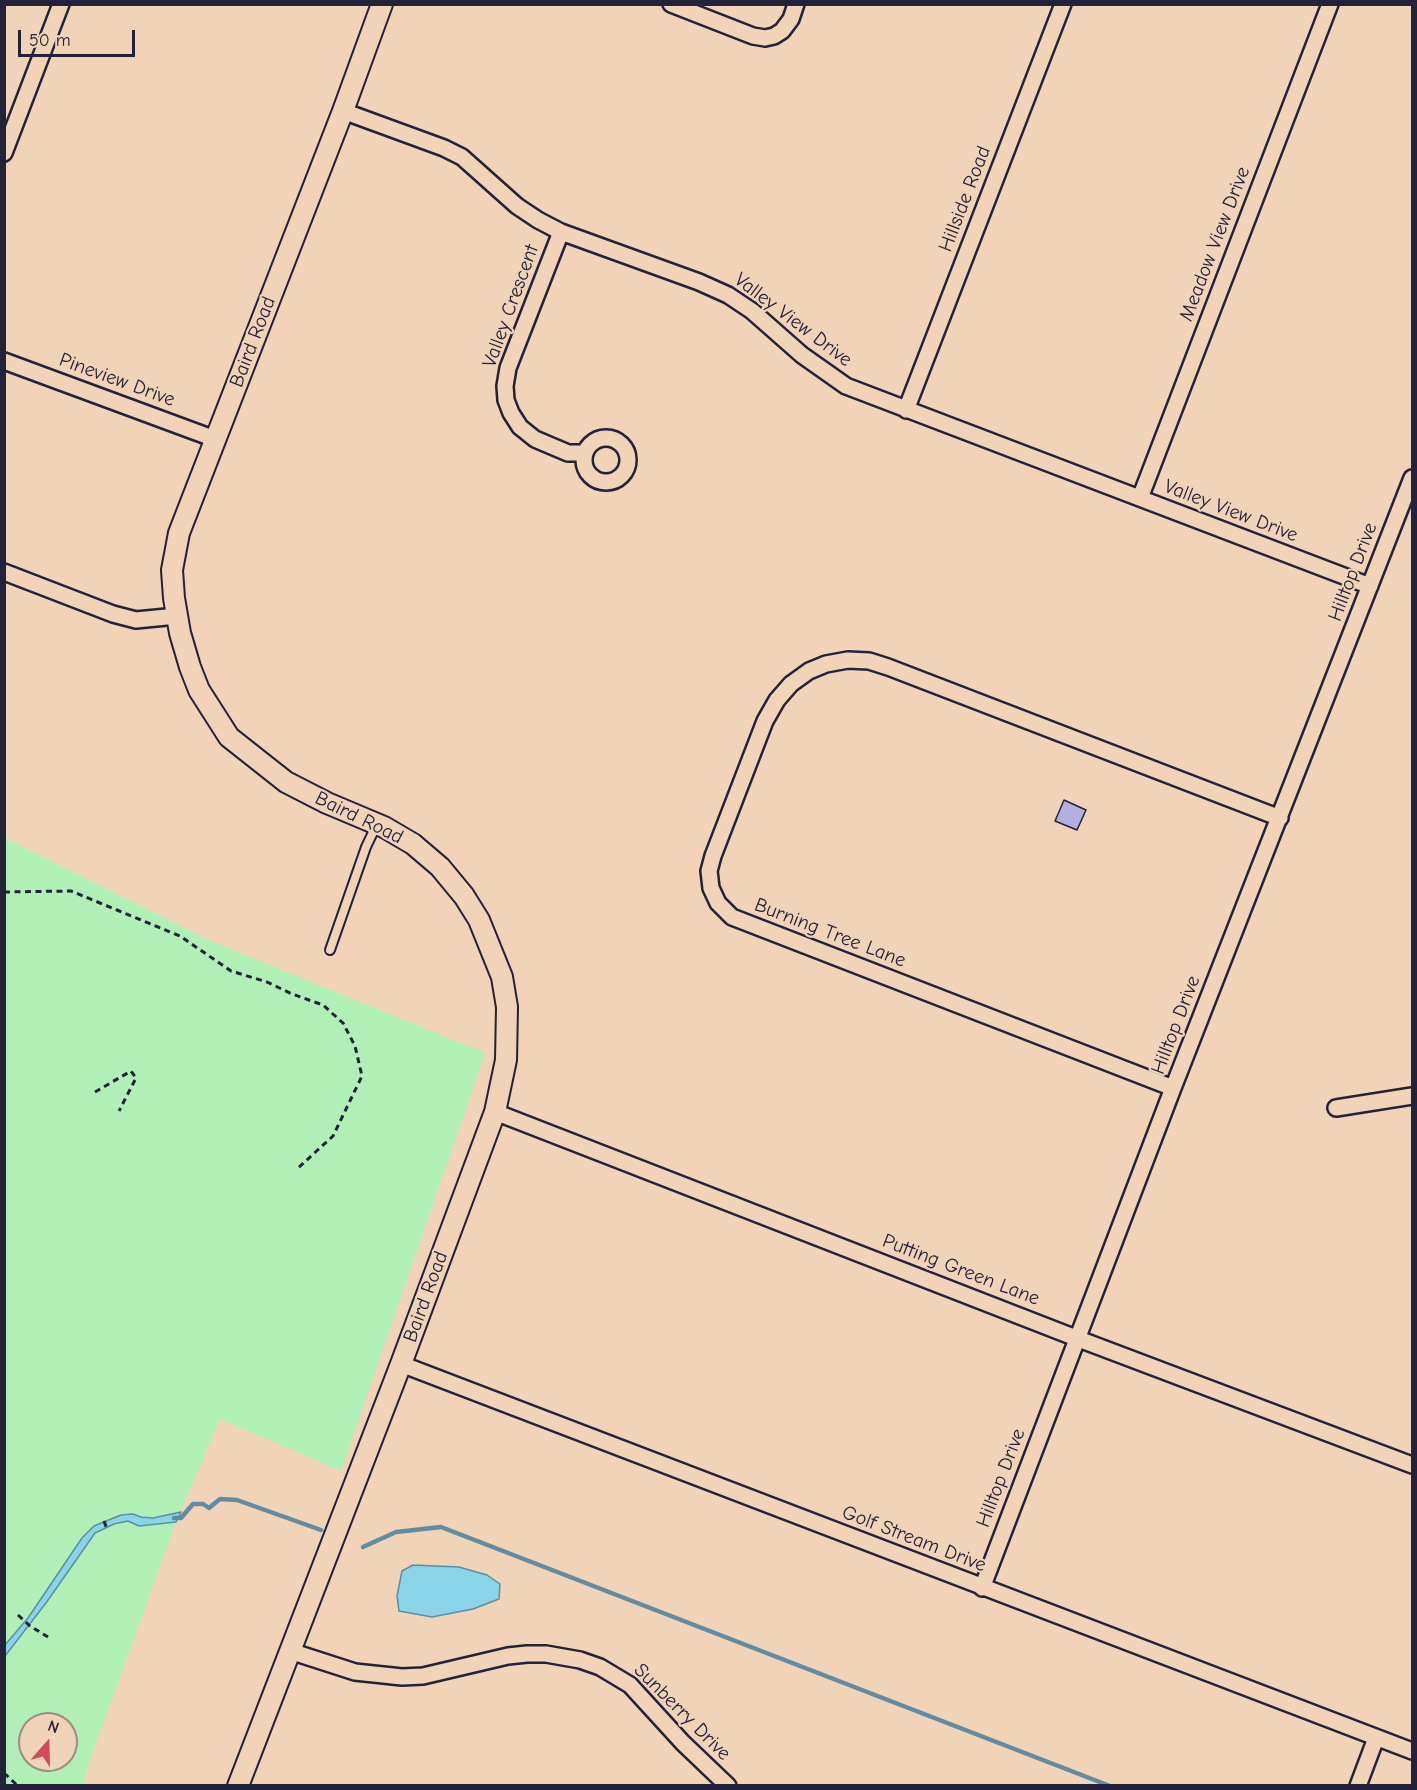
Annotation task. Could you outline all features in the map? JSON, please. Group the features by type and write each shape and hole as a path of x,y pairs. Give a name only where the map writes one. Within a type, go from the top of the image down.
{"street":[{"path":"4,153 61,4"},
{"name":"Baird Road","path":"238,1785 401,1364 495,1112 506,1060 507,1007 502,977 492,947 464,896 440,867 412,844 376,824 286,782 251,757 229,737 200,690 190,667 174,598 172,570 178,533 343,111 382,4"},
{"path":"671,4 753,36 765,38 782,31 791,19 796,4"},
{"name":"Hillside Road","path":"906,410 1063,4"},
{"name":"Meadow View Drive","path":"1140,498 1330,4"},
{"name":"Valley View Drive","path":"343,111 444,148 462,157 518,206 561,232 699,282 728,295 752,311 825,372 846,386 1370,586"},
{"name":"Valley Crescent","path":"561,232 508,368 505,386 506,400 511,414 520,427 535,439 568,453 585,453"},
{"name":"Pineview Drive","path":"4,361 215,439"},
{"name":"Hilltop Drive","path":"982,1588 1173,1088 1413,478"},
{"path":"4,572 113,614 136,620 177,616"},
{"name":"Burning Tree Lane","path":"1173,1088 732,917 718,903 711,888 709,872 713,856 765,721 777,700 791,684 809,671 826,664 848,660 869,661 1280,818"},
{"path":"1336,1108 1413,1096"},
{"name":"Putting Green Lane","path":"495,1112 1076,1338 1413,1465"},
{"name":"Golf Stream Drive","path":"401,1364 1413,1751"},
{"name":"Sunberry Drive","path":"290,1651 355,1672 402,1677 423,1676 518,1655 546,1654 600,1666 630,1685 683,1743 728,1785"},
{"path":"1358,1785 1376,1738"}],"lane":[{"path":"330,950 376,824"}],"path":[{"path":"4,892 71,891 180,936 231,971 267,982 323,1005 343,1023 355,1046 362,1076 333,1136 297,1169"},
{"path":"94,1092 131,1071 136,1078 119,1111"},
{"path":"104,1521 107,1529"},
{"path":"18,1615 48,1637"},
{"path":"4,1773 18,1785"}],"green space":[{"path":"5,838 211,941 485,1053 341,1471 220,1419 176,1522 85,1774 84,1785 5,1785"}],"water":[{"path":"181,1512 176,1522 139,1526 128,1521 114,1524 95,1533 5,1656 5,1645 28,1618 82,1538 94,1526 121,1515 133,1514 153,1518"},
{"path":"413,1565 459,1567 487,1575 500,1584 499,1599 473,1609 432,1617 399,1611 397,1596 402,1571"}],"building":[{"path":"1064,800 1086,810 1077,830 1055,821"}],"waterway":[{"path":"174,1518 181,1518 193,1504 203,1504 209,1508 220,1499 237,1500 321,1530"},
{"path":"363,1547 396,1532 441,1527 1110,1786"}]}
